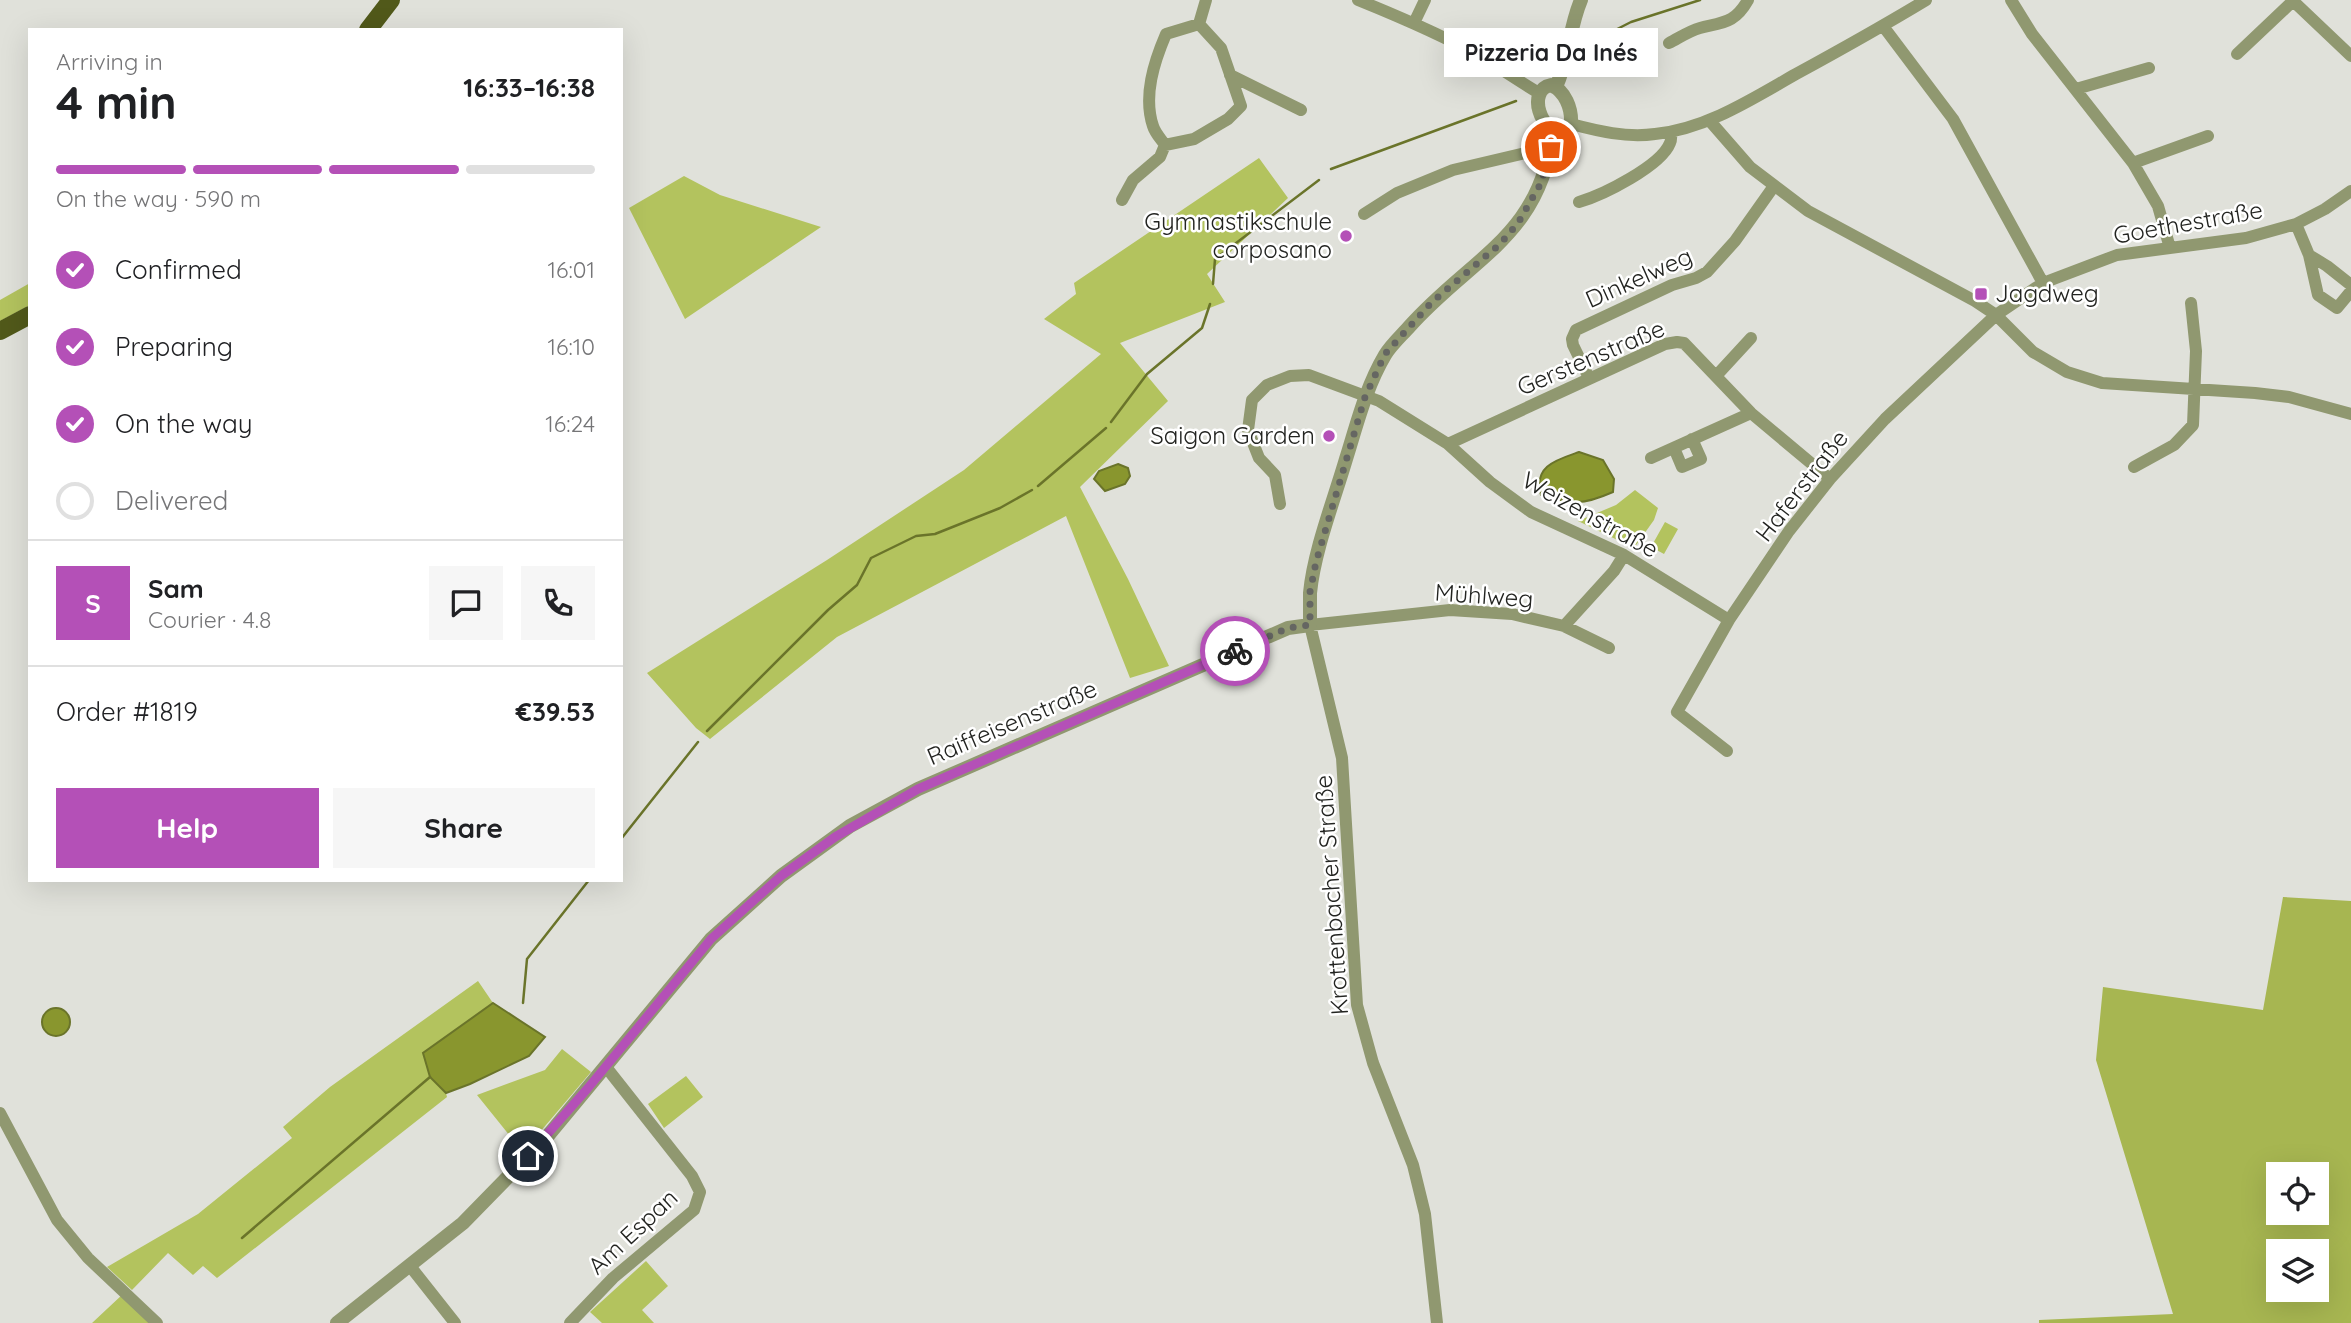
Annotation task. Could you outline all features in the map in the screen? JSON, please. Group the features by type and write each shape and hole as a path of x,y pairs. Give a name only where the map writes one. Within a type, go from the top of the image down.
{"main road":[{"path":"370,28 391,0"},
{"path":"0,331 28,316"}],"street":[{"path":"1199,24 1206,0"},
{"path":"1358,0 1414,23 1483,58 1539,93"},
{"path":"1414,23 1425,0"},
{"path":"1556,87 1565,67 1581,0"},
{"path":"1669,43 1699,28 1727,22 1748,0"},
{"path":"1570,124 1617,134 1638,135 1671,132 1709,120 1926,0"},
{"path":"2011,0 2032,34 2133,163 2158,206 2170,247"},
{"path":"2236,54 2293,0 2351,57"},
{"path":"1165,145 1194,139 1228,119 1241,106 1222,48 1199,24"},
{"path":"1165,145 1153,128 1149,102 1154,64 1166,34 1199,24"},
{"path":"1883,26 1953,119 2043,283"},
{"path":"2076,89 2149,68"},
{"path":"1230,75 1301,110"},
{"path":"1546,86 1556,87 1564,95 1571,114 1570,124 1563,132 1548,128 1538,103 1539,93 1546,86"},
{"path":"1709,120 1750,167 1808,211 1975,301 1996,315 2033,352 2067,372 2102,383 2289,397 2351,414"},
{"path":"1310,625 1310,592 1316,562 1365,397 1385,354 1431,303 1500,244 1518,223 1541,183 1553,131"},
{"path":"1579,202 1615,188 1654,162 1670,144 1671,132"},
{"path":"2133,163 2208,136"},
{"path":"1122,201 1133,180 1160,157 1165,145"},
{"path":"1364,214 1397,194 1453,170 1551,147"},
{"name":"Dinkelweg","path":"1589,379 1573,345 1572,339 1576,330 1672,285 1707,272 1735,241 1774,186"},
{"name":"Goethestraße","path":"1996,315 2043,283 2117,255 2246,238 2295,224 2325,209 2351,191"},
{"path":"2295,224 2309,255 2318,295 2337,308 2351,291"},
{"path":"2309,255 2351,285"},
{"path":"2134,467 2174,445 2193,425 2196,351 2190,303"},
{"name":"Haferstraße","path":"1727,751 1677,712 1729,620 1789,531 1830,479 1885,419 1996,315"},
{"path":"1716,376 1751,338"},
{"name":"Gerstenstraße","path":"1448,444 1665,344 1677,342 1684,343 1751,413 1830,479"},
{"name":"Weizenstraße","path":"1280,505 1275,475 1259,458 1248,430 1252,400 1267,386 1290,376 1309,376 1380,401 1448,444 1490,482 1531,512 1624,555 1729,620"},
{"path":"1651,458 1751,413"},
{"path":"1674,448 1682,467 1701,458 1692,439"},
{"path":"1564,626 1614,571 1624,555"},
{"name":"Mühlweg","path":"1310,625 1450,610 1512,614 1564,626 1609,648"},
{"name":"Raiffeisenstraße","path":"337,1323 471,1215 546,1139 711,939 781,876 850,826 918,789 1288,628 1310,625"},
{"name":"Krottenbacher Straße","path":"1310,625 1342,758 1357,1004 1373,1063 1413,1166 1425,1214 1437,1323"},
{"name":"Am Espan","path":"570,1323 613,1278 694,1210 700,1192 692,1176 606,1067"},
{"path":"0,1113 57,1220 88,1258 157,1323"},
{"path":"410,1266 455,1323"}],"shaded area":[{"path":"1259,158 1288,198 1207,274 1225,302 1120,343 1168,401 1080,487 1169,666 1130,678 1066,516 837,637 710,739 696,728 647,673 964,470 1101,354 1044,319 1076,294 1074,283"},
{"path":"684,176 720,195 821,227 685,319 629,208"},
{"path":"28,284 28,306 0,321 0,300"},
{"path":"1579,452 1603,460 1614,479 1613,492 1593,500 1577,502 1541,495 1539,485 1543,471 1555,461"},
{"path":"1118,464 1128,468 1130,476 1125,484 1105,491 1094,479 1099,471"},
{"path":"1635,490 1658,508 1654,520 1634,548 1578,521 1616,505"},
{"path":"1665,522 1678,529 1664,554 1651,547"},
{"path":"2283,897 2351,901 2351,1323 2039,1323 2039,1320 2173,1314 2096,1060 2103,987 2263,1010"},
{"path":"478,981 493,1003 423,1053 430,1077 447,1097 217,1278 203,1266 193,1275 168,1253 132,1290 107,1267 198,1214 292,1138 283,1127 330,1087"},
{"path":"493,1003 545,1037 529,1056 446,1093 430,1077 423,1053"},
{"path":"56,1008 66,1012 70,1022 66,1032 56,1036 46,1032 42,1022 46,1012"},
{"path":"562,1049 591,1072 523,1152 477,1095 545,1070"},
{"path":"686,1076 703,1097 664,1128 648,1104"},
{"path":"646,1261 668,1286 642,1310 654,1323 602,1323 590,1312"},
{"path":"123,1294 151,1323 92,1323"}],"waterway":[{"path":"1582,47 1631,22 1700,0"},
{"path":"1331,169 1516,101"},
{"path":"1213,284 1215,259 1319,180"},
{"path":"1111,422 1147,374 1202,328 1210,304"},
{"path":"1038,486 1106,428"},
{"path":"707,731 828,610 857,585 871,558 916,536 935,534 1000,508 1032,490"},
{"path":"623,836 698,742"},
{"path":"523,1003 527,959 587,882"},
{"path":"242,1238 430,1077"}],"way so far":[{"path":"1235,651 1288,628 1310,625 1310,592 1316,562 1365,397 1385,354 1431,303 1500,244 1518,223 1541,183 1551,147"}],"place":[{"name":"Pizzeria Da Inés","path":"1551,147"},
{"name":"Gymnastikschule corposano","path":"1346,236"},
{"name":"Jagdweg","path":"1981,294"},
{"name":"Saigon Garden","path":"1329,436"}],"route":[{"path":"528,1156 546,1139 711,939 781,876 850,826 918,789 1235,651"}]}
